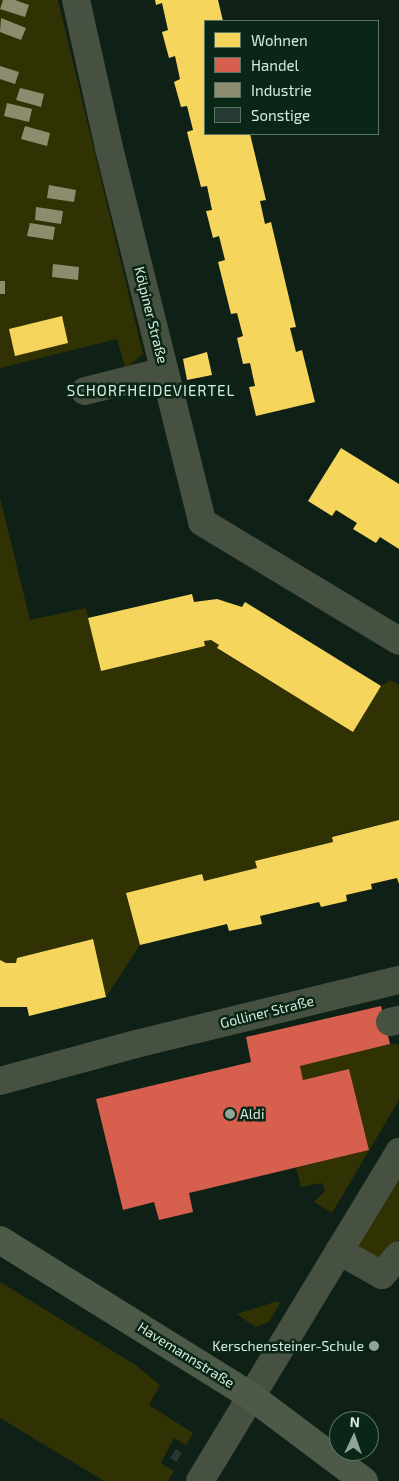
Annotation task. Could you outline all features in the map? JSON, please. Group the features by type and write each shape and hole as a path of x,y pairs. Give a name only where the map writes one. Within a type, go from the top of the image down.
{"main road":[{"name":"Havemannstraße","path":"0,1240 252,1397 364,1481"}],"street":[{"name":"Kölpiner Straße","path":"76,0 109,148 202,522 399,642"},
{"path":"86,391 165,371"},
{"name":"Golliner Straße","path":"0,1081 136,1044 399,980"},
{"path":"200,1481 399,1152"},
{"path":"339,1251 382,1275 399,1255"}],"shaded area":[{"path":"0,0 58,0 143,354 125,367 117,339 0,368"},
{"path":"0,498 30,620 86,608 101,671 205,646 204,641 211,640 219,645 217,649 353,731 381,686 390,680 399,685 399,820 332,836 333,842 255,861 257,868 204,881 202,874 126,893 140,945 106,997 92,939 17,958 16,963 6,963 0,960"},
{"path":"390,1044 399,1044 399,1100 332,1213 314,1202 325,1191 322,1183 301,1187 296,1168 369,1150 349,1069 303,1080 300,1066"},
{"path":"399,1177 399,1238 387,1257 376,1261 359,1246 360,1241"},
{"path":"0,1282 137,1366 160,1385 149,1405 193,1433 186,1445 174,1438 161,1463 174,1471 168,1481 104,1481 0,1418"},
{"path":"278,1301 280,1303 269,1322 255,1327 237,1314"}],"building: Wohnen":[{"path":"155,0 218,0 223,20 204,20 204,135 250,135 266,200 260,201 265,224 271,222 296,327 290,328 296,352 302,350 315,402 256,416 249,387 255,386 250,363 243,364 237,338 243,336 237,313 231,314 218,262 225,260 219,236 213,238 206,211 212,210 207,186 201,187 187,132 193,130 187,106 181,107 174,82 180,79 175,56 169,58 162,32 168,30 162,3 156,5"},
{"path":"62,316 68,343 15,356 9,329"},
{"path":"207,352 212,375 187,380 183,359"},
{"path":"341,448 399,484 399,549 380,537 376,543 353,529 357,523 336,510 332,516 308,501"},
{"path":"192,594 194,602 217,599 242,607 245,602 381,686 353,732 217,648 219,645 211,640 204,641 205,646 101,671 88,618"},
{"path":"399,820 399,884 397,878 371,884 372,889 346,895 347,901 321,907 319,902 260,916 262,924 229,931 227,924 140,945 126,893 202,874 204,881 257,868 255,861 333,842 332,837"},
{"path":"93,939 106,997 29,1016 27,1007 0,1007 0,960 6,963 16,963 17,958"}],"building: Handel":[{"name":"Aldi","path":"381,1006 390,1044 300,1066 303,1080 349,1069 369,1150 189,1193 193,1212 159,1220 154,1202 123,1210 96,1099 251,1062 246,1037"}],"building: Industrie":[{"path":"3,0 15,0 29,5 25,17 0,9"},
{"path":"1,18 26,28 21,40 0,32"},
{"path":"0,66 19,72 15,84 0,79"},
{"path":"20,88 44,94 41,107 16,100"},
{"path":"7,103 32,109 29,122 4,116"},
{"path":"25,126 50,133 47,146 21,139"},
{"path":"49,185 76,190 74,202 47,198"},
{"path":"36,207 63,211 61,224 35,220"},
{"path":"30,223 55,227 53,240 27,236"},
{"path":"53,264 79,267 78,280 52,277"},
{"path":"0,281 5,281 5,294 0,294"}],"building: Sonstige":[{"path":"176,1449 182,1453 176,1462 170,1458"}],"place":[{"name":"Aldi","path":"230,1114"},
{"name":"Kerschensteiner-Schule","path":"374,1346"}],"district":[{"name":"SCHORFHEIDEVIERTEL","path":"151,391"}]}
